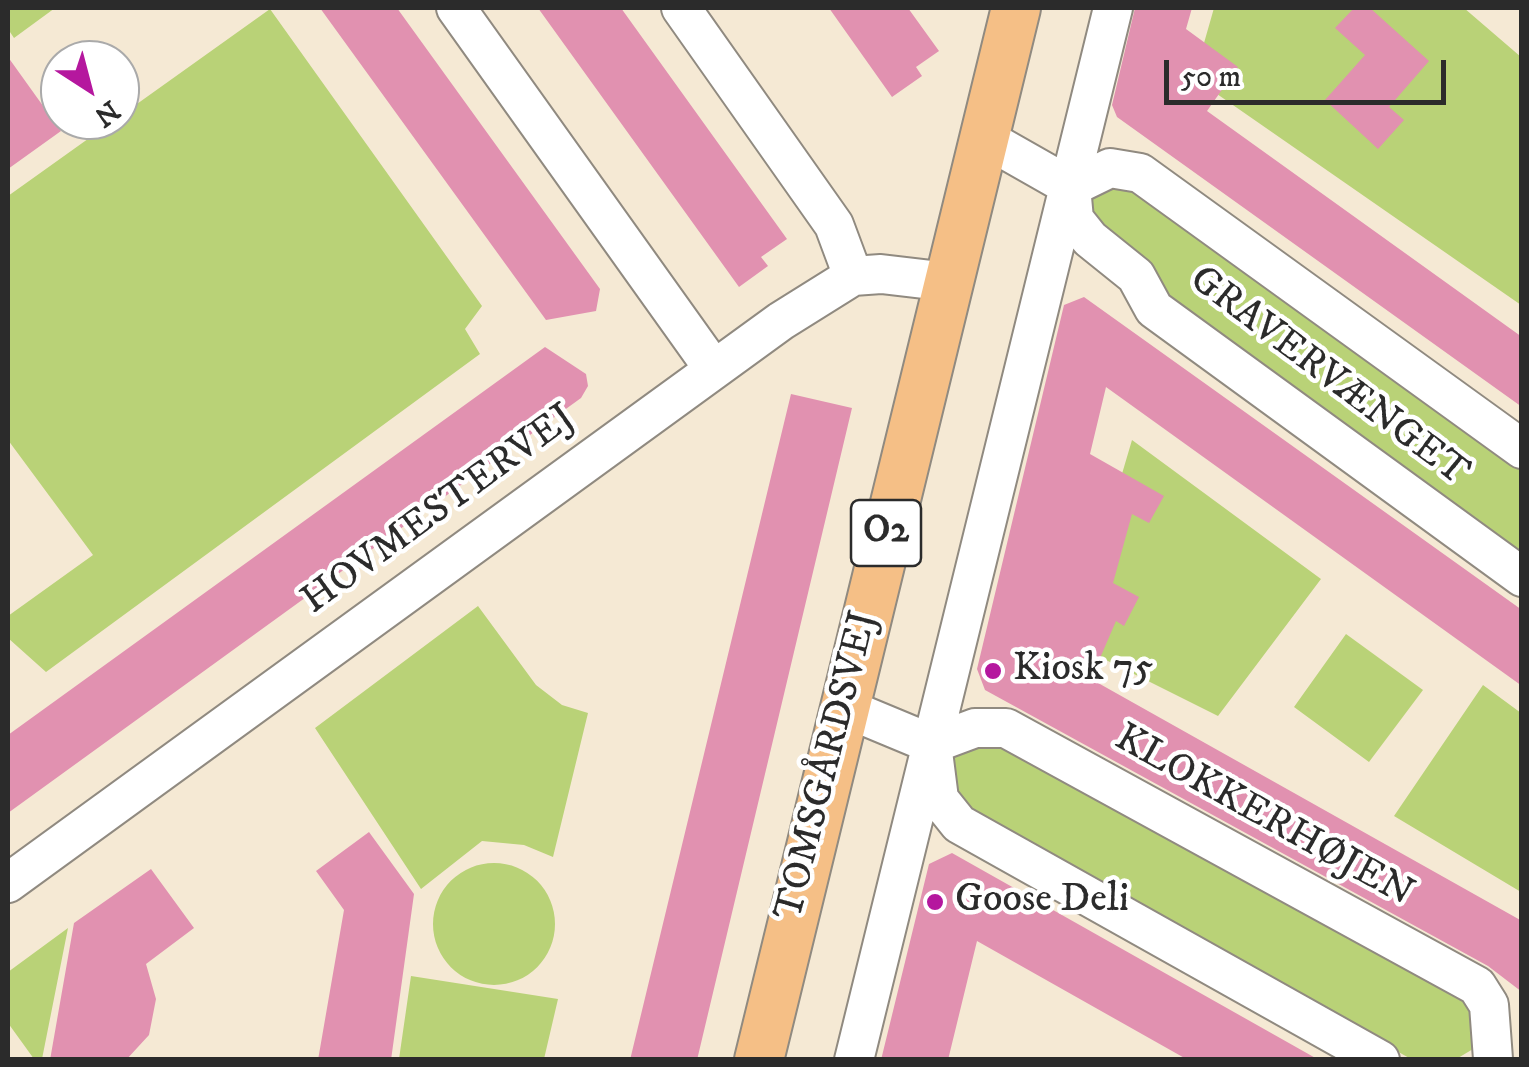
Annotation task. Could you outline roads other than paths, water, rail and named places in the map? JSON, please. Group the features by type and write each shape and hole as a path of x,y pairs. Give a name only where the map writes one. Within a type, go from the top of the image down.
{"main road":[{"name":"TOMSGÅRDSVEJ","path":"759,1060 1016,8"}],"street":[{"path":"456,8 713,368"},
{"path":"681,8 834,224 853,276 882,274 949,282"},
{"path":"854,1060 1114,8"},
{"path":"984,137 1071,187"},
{"name":"GRAVERVÆNGET","path":"1522,449 1140,172 1110,168 1071,187 1074,219 1090,240 1136,276 1154,309 1522,578"},
{"name":"HOVMESTERVEJ","path":"8,883 713,368 853,276"},
{"path":"843,708 932,744"},
{"name":"KLOKKERHØJEN","path":"932,744 975,728 1006,728 1477,986 1489,1005 1493,1059"},
{"path":"932,744 939,799 959,824 1380,1060"}],"place":[{"name":"Kiosk 75","path":"993,671"},
{"name":"Goose Deli","path":"935,902"}]}
